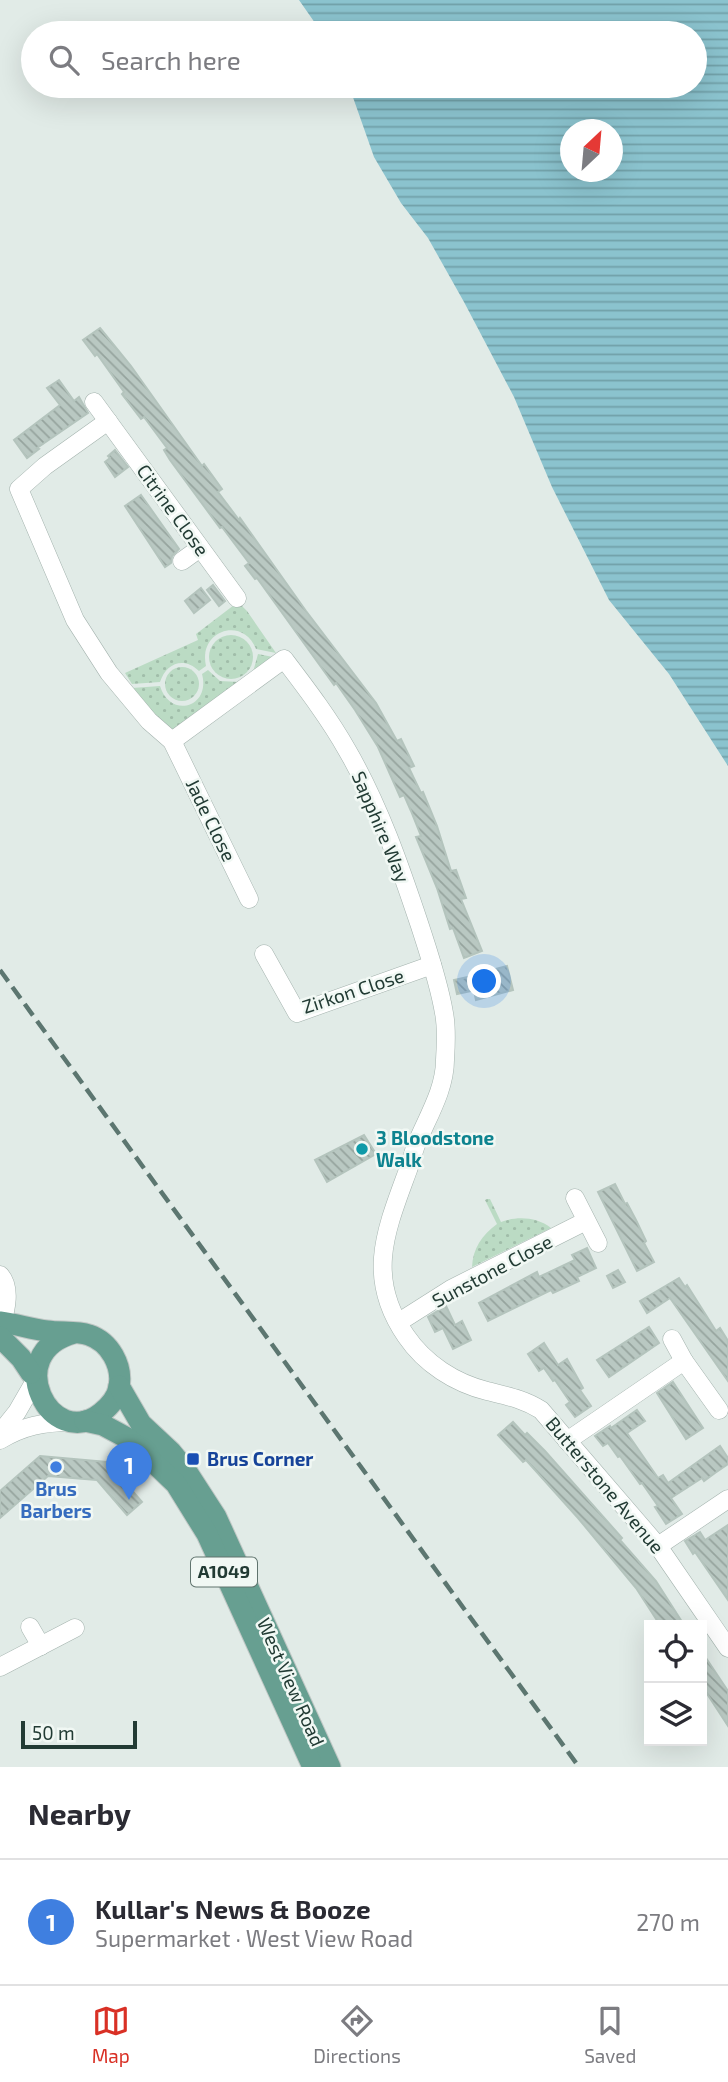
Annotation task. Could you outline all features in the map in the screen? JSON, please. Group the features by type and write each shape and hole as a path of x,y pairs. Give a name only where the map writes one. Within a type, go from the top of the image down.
{"main road":[{"name":"West View Road","path":"1,1328 89,1335 101,1341 113,1353 119,1368 119,1386 141,1424 185,1469 216,1517 330,1767"},
{"name":"West View Road","path":"1,1328 21,1358 45,1410 62,1420 103,1425 129,1439 176,1484 207,1534 313,1767"},
{"path":"31,1379 36,1357 44,1346 57,1337 74,1333"},
{"path":"80,1421 97,1416 108,1407 119,1386"}],"street":[{"name":"Citrine Close","path":"94,402 237,598"},
{"path":"107,422 45,466 19,489 60,589 92,649 129,698 149,721 172,741"},
{"path":"182,561 200,548"},
{"name":"Sapphire Way","path":"172,741 284,659 326,715 372,801 397,861 432,965 444,1014 446,1064 437,1100 416,1145"},
{"name":"Jade Close","path":"172,741 249,899"},
{"name":"Zirkon Close","path":"264,954 297,1013 432,965"},
{"name":"Butterstone Avenue","path":"416,1145 389,1219 383,1245 383,1274 388,1299 405,1335 440,1371 462,1383 528,1401 541,1410 658,1546 728,1648"},
{"path":"575,1198 598,1243"},
{"name":"Sunstone Close","path":"399,1322 451,1289 586,1221"},
{"path":"0,1275 6,1283 7,1300 1,1328"},
{"path":"672,1339 684,1361 719,1410"},
{"path":"567,1441 684,1361"},
{"path":"0,1433 17,1412 31,1379"},
{"path":"0,1440 29,1426 45,1422 80,1421"},
{"path":"658,1546 728,1499"},
{"path":"30,1626 41,1646"},
{"path":"0,1667 75,1628"}],"green space":[{"path":"238,602 276,653 256,649 250,639 232,630 215,636 205,654 206,666 199,671 187,664 176,664 167,670 160,682 132,684 125,673 198,640 196,634"},
{"path":"231,635 246,642 253,657 246,672 231,679 216,672 209,657 216,642"},
{"path":"258,654 278,658 172,731 132,688 160,686 172,703 188,705 201,695 202,674 208,670 220,681 239,682 253,672"},
{"path":"182,667 194,672 199,684 194,696 182,701 170,696 165,684 170,672"},
{"path":"490,1199 501,1222 527,1219 551,1228 472,1267 479,1242 497,1224 485,1200"}],"water":[{"path":"299,0 728,0 728,766 669,674 609,600 552,487 514,397 428,238 401,203 374,157 353,98 707,98 707,21 314,21"}],"building":[{"path":"100,328 131,366 202,466 204,464 222,489 218,492 376,703 397,741 401,739 414,766 409,768 421,793 423,792 437,826 451,871 456,870 466,898 461,899 482,951 464,958 453,928 450,929 416,837 421,836 404,795 400,797 378,747 355,710 257,578 255,579 245,566 249,563 170,460 164,450 167,448 144,417 141,419 97,354 95,356 83,340"},
{"path":"59,380 74,401 79,397 88,413 37,448 39,449 27,458 14,440 60,405 47,388"},
{"path":"115,450 128,467 115,477 105,462"},
{"path":"141,495 179,549 172,556 171,563 165,567 125,506"},
{"path":"213,585 225,601 219,606 207,590"},
{"path":"201,588 210,600 194,613 185,601"},
{"path":"507,966 513,990 476,1000 472,982 494,977 492,970"},
{"path":"468,977 471,991 457,994 454,980"},
{"path":"364,1135 376,1154 327,1182 315,1160"},
{"path":"615,1184 636,1220 654,1262 637,1271 598,1192"},
{"path":"587,1248 596,1268 577,1277 579,1281 553,1293 551,1290 488,1321 479,1303 537,1272 539,1277 575,1260 572,1255"},
{"path":"618,1270 625,1282 613,1288 607,1276"},
{"path":"679,1278 685,1287 687,1285 716,1331 720,1328 728,1341 728,1381 670,1298 647,1313 640,1301"},
{"path":"446,1306 455,1325 462,1321 471,1340 453,1349 443,1328 435,1332 428,1317"},
{"path":"649,1327 659,1343 609,1377 597,1360"},
{"path":"544,1343 558,1365 567,1359 583,1388 580,1390 591,1406 575,1417 566,1405 570,1402 555,1380 553,1381 544,1368 539,1371 528,1354"},
{"path":"673,1382 703,1428 686,1439 657,1393"},
{"path":"637,1410 645,1421 627,1433 658,1478 663,1475 668,1483 720,1446 728,1458 728,1464 704,1481 702,1478 671,1498 682,1514 666,1524 655,1507 658,1506 642,1483 640,1484 608,1443 603,1446 595,1436"},
{"path":"513,1422 545,1451 622,1538 620,1540 656,1581 681,1620 657,1620 636,1588 578,1518 526,1460 523,1462 498,1435"},
{"path":"40,1456 107,1462 142,1502 127,1515 97,1480 48,1476 0,1518 0,1491"},
{"path":"728,1525 728,1600 685,1541 700,1532 705,1540"},
{"path":"707,1660 728,1691 728,1726 707,1694"}],"railway":[{"path":"0,970 579,1767"}],"place":[{"name":"3 Bloodstone Walk","path":"362,1149"},
{"name":"Brus Corner","path":"193,1459"},
{"name":"Brus Barbers","path":"56,1467"},
{"name":"Kullar's News & Booze","path":"129,1500"}]}
